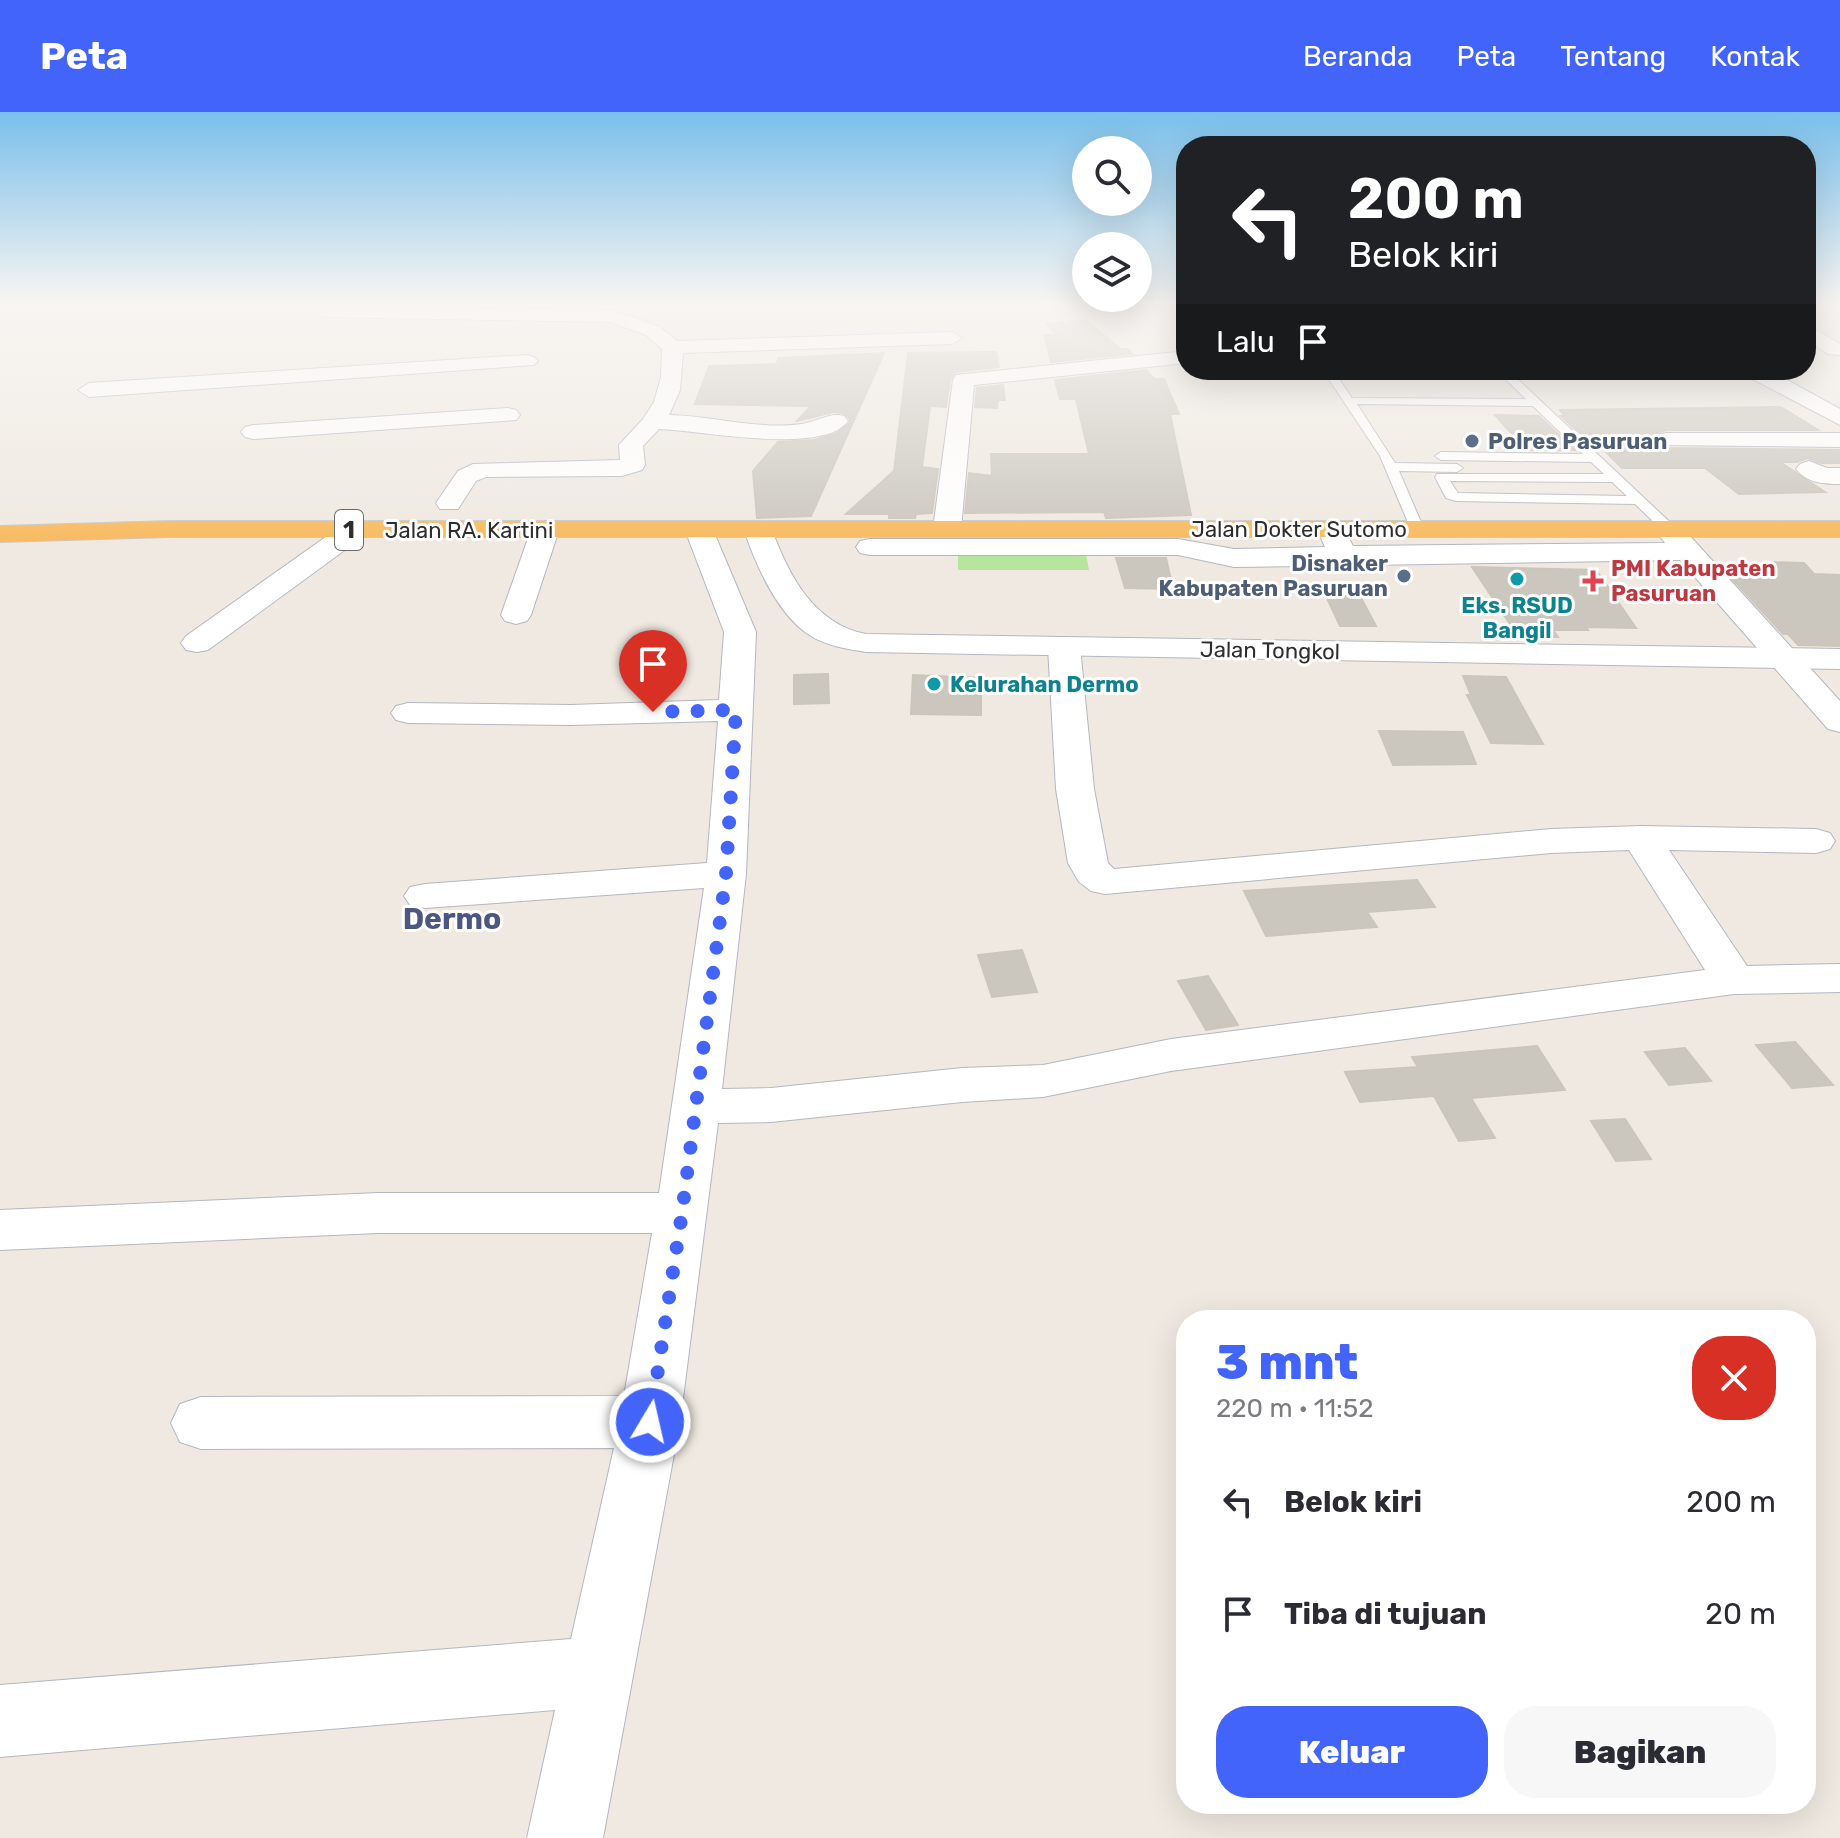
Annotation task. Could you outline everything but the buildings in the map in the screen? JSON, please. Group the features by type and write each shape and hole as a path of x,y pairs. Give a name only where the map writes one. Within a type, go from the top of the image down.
{"highway":[{"name":"Jalan RA. Kartini","path":"0,534 170,529 715,531"},
{"name":"Jalan Dokter Sutomo","path":"762,541 947,529 1417,529 1679,540 1840,529"}],"street":[{"path":"89,390 133,385"},
{"path":"487,445 508,415 522,385"},
{"path":"674,385 675,422"},
{"path":"947,529 956,385"},
{"path":"1779,385 1840,418"},
{"path":"253,432 508,415"},
{"path":"449,503 467,476 482,469 628,467 635,463 630,455 631,445 675,422 802,433 825,428 836,421"},
{"path":"1666,440 1840,440"},
{"path":"1809,469 1825,476 1840,476"},
{"path":"1331,529 1343,555"},
{"path":"197,643 354,530"},
{"path":"516,615 545,530"},
{"path":"565,1838 650,1422 682,1213 709,1107 740,632 715,531 762,541"},
{"path":"870,547 1178,547 1234,558 1679,540 1840,722"},
{"name":"Jalan Tongkol","path":"762,541 807,618 826,633 866,643 1840,659"},
{"path":"1064,647 1075,789 1088,863 1093,873 1105,882 1551,841 1641,838 1816,841"},
{"path":"408,713 571,715 736,710"},
{"path":"1641,838 1734,980"},
{"path":"425,896 726,874"},
{"path":"709,1107 771,1105 962,1085 1043,1081 1171,1055 1264,1041 1734,980 1840,978"},
{"path":"0,1230 378,1213 682,1213"},
{"path":"201,1423 650,1422"},
{"path":"0,1721 597,1672"}],"lane":[{"path":"1337,385 1389,461 1417,529"},
{"path":"1518,385 1641,500 1679,540"},
{"path":"1347,401 1538,403"},
{"path":"1389,461 1596,458"},
{"path":"1389,461 1441,477 1629,489"},
{"path":"1441,477 1612,473"},
{"path":"1441,477 1451,495 1463,498 1641,500"}],"green space":[{"path":"958,554 1086,554 1089,570 958,570"}],"place":[{"name":"Polres Pasuruan","path":"1472,441"},
{"name":"Disnaker Kabupaten Pasuruan","path":"1404,576"},
{"name":"Eks. RSUD Bangil","path":"1517,579"},
{"name":"PMI Kabupaten Pasuruan","path":"1593,581"},
{"name":"Kelurahan Dermo","path":"934,684"}],"district":[{"name":"Dermo","path":"452,919"}],"route":[{"path":"650,1422 682,1213 712,962 726,874 736,710 653,712"}]}
